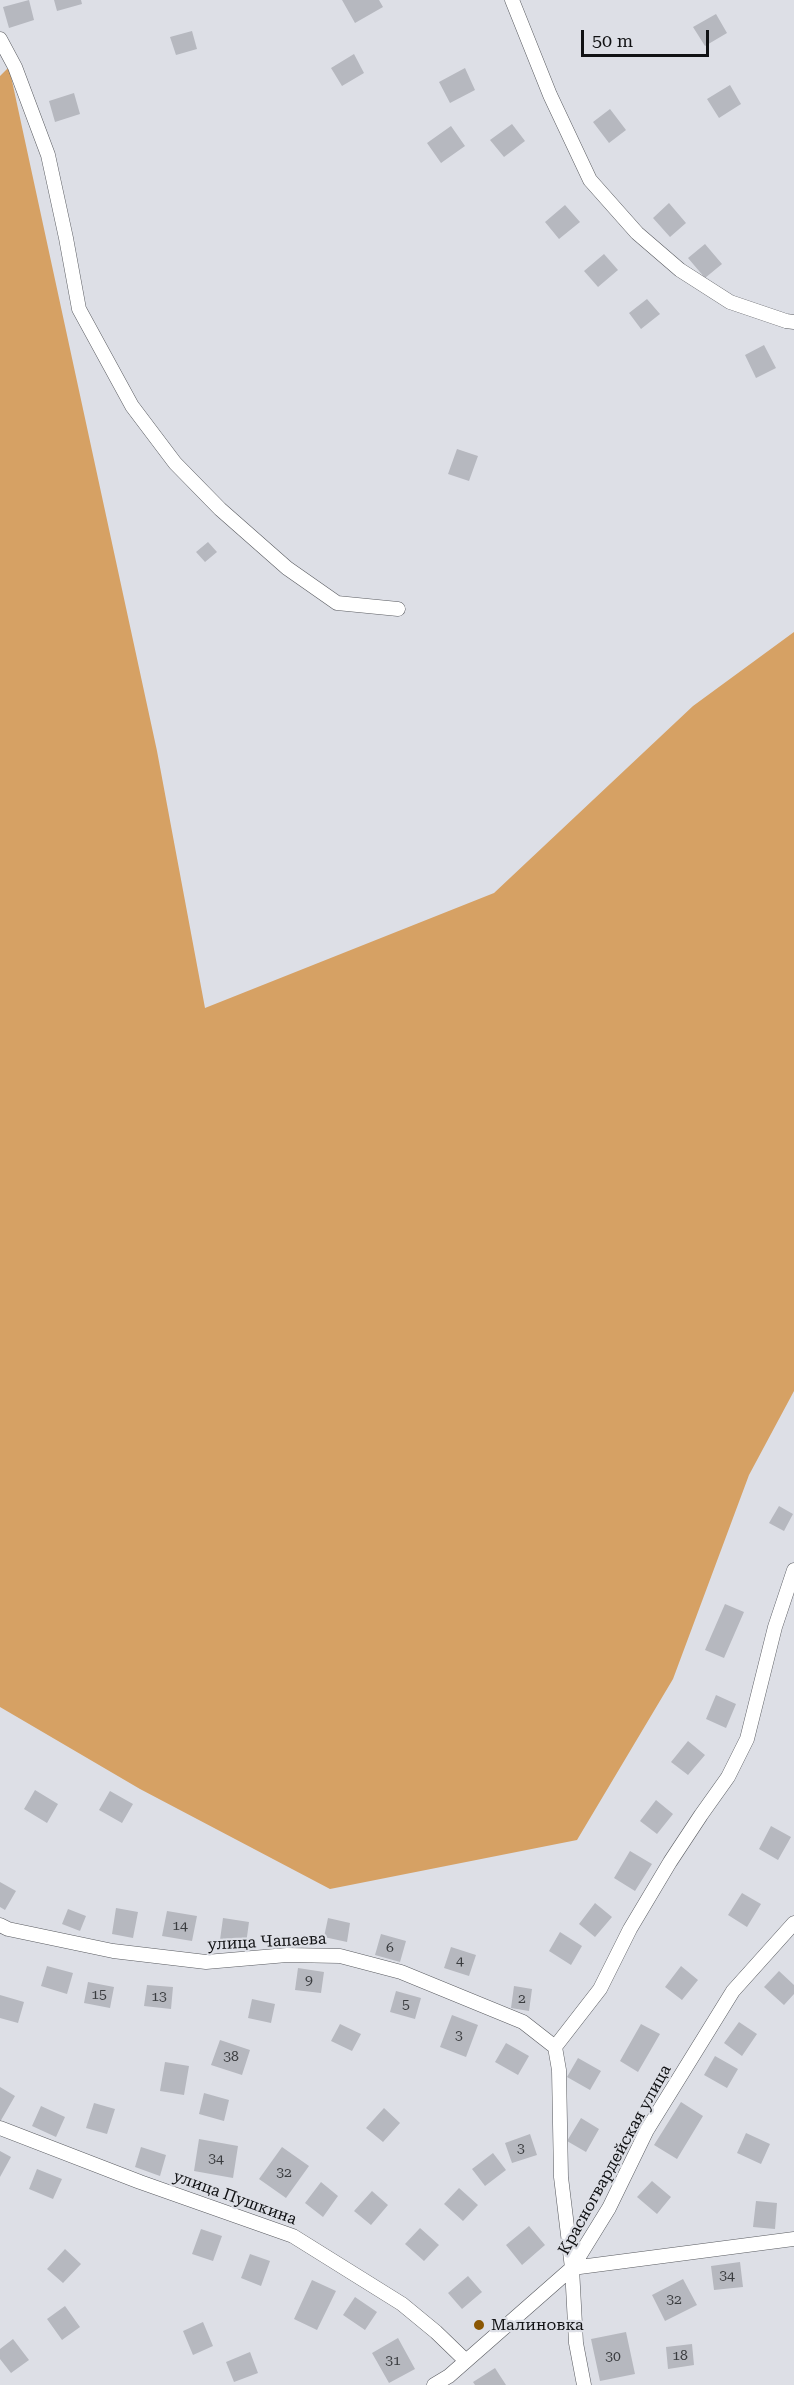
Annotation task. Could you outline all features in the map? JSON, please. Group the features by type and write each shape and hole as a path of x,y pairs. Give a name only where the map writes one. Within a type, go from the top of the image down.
{"street":[{"path":"512,0 550,96 590,180 638,233 680,270 730,302 794,322"},
{"path":"0,39 15,67 48,155 79,309 132,406 175,463 220,510 287,568 337,603 398,609"},
{"path":"584,2385 576,2343 572,2268 561,2177 559,2070 555,2047 600,1989 630,1929 670,1862 728,1778 747,1738 775,1627 794,1570"},
{"name":"Красногвардейская улица","path":"434,2385 449,2376 465,2360 530,2308 572,2268 609,2208 647,2130 733,1991 794,1923"},
{"name":"улица Чапаева","path":"0,1925 113,1952 206,1962 287,1955 340,1956 401,1972 523,2022 555,2047"},
{"name":"улица Пушкина","path":"0,2128 140,2182 293,2236 402,2304 465,2360"},
{"path":"572,2268 794,2238"}],"shaded area":[{"path":"9,67 157,751 205,1008 494,893 693,706 794,632 794,1391 749,1475 673,1679 577,1840 330,1889 140,1789 0,1707 0,76"}],"building":[{"path":"29,0 34,20 9,28 3,7"},
{"path":"54,0 81,0 82,4 57,11"},
{"path":"342,0 379,0 383,7 355,23"},
{"path":"716,14 727,33 705,46 693,27"},
{"path":"192,31 197,49 176,55 170,37"},
{"path":"354,54 364,73 342,86 331,68"},
{"path":"465,68 475,90 450,103 439,82"},
{"path":"730,85 741,104 719,118 707,99"},
{"path":"74,93 80,114 55,122 49,101"},
{"path":"610,109 626,130 609,143 593,122"},
{"path":"512,124 525,141 504,157 490,140"},
{"path":"451,126 465,146 441,163 427,143"},
{"path":"669,203 686,223 670,237 653,218"},
{"path":"565,205 580,222 559,239 545,222"},
{"path":"705,244 722,264 705,278 688,258"},
{"path":"604,254 618,270 598,287 584,271"},
{"path":"647,299 660,314 641,329 629,313"},
{"path":"764,345 776,368 756,378 745,355"},
{"path":"457,449 478,456 469,481 448,474"},
{"path":"208,542 217,552 205,562 196,552"},
{"path":"779,1506 793,1514 784,1531 769,1523"},
{"path":"725,1604 744,1612 724,1658 705,1650"},
{"path":"716,1695 736,1704 726,1728 706,1719"},
{"path":"688,1741 705,1755 688,1775 671,1762"},
{"path":"35,1790 58,1804 47,1823 24,1809"},
{"path":"110,1791 133,1804 122,1823 99,1810"},
{"path":"656,1800 673,1814 657,1834 640,1821"},
{"path":"771,1826 791,1837 778,1860 759,1849"},
{"path":"630,1851 652,1864 635,1891 614,1878"},
{"path":"0,1882 16,1891 5,1910 0,1907"},
{"path":"742,1893 761,1904 747,1927 728,1915"},
{"path":"595,1903 612,1917 595,1937 579,1924"},
{"path":"116,1908 138,1912 133,1938 112,1934"},
{"path":"68,1909 86,1916 80,1931 62,1924"},
{"path":"167,1911 197,1916 192,1941 162,1936"},
{"path":"223,1918 249,1922 246,1944 220,1940"},
{"path":"328,1918 350,1923 347,1942 324,1937"},
{"path":"560,1932 582,1946 571,1965 549,1951"},
{"path":"381,1934 406,1941 400,1962 375,1955"},
{"path":"451,1947 476,1955 469,1976 444,1968"},
{"path":"47,1966 73,1973 67,1994 41,1986"},
{"path":"681,1966 698,1980 682,2000 665,1987"},
{"path":"298,1968 324,1972 321,1993 295,1990"},
{"path":"779,1971 794,1985 794,1994 784,2005 764,1987"},
{"path":"88,1982 114,1987 110,2008 84,2003"},
{"path":"147,1985 173,1987 171,2009 144,2006"},
{"path":"514,1986 532,1989 529,2011 511,2008"},
{"path":"396,1991 421,1998 415,2019 390,2012"},
{"path":"0,1995 24,2002 18,2023 0,2018"},
{"path":"252,1999 275,2004 271,2023 248,2018"},
{"path":"452,2015 478,2025 466,2057 440,2047"},
{"path":"739,2022 757,2034 742,2056 724,2043"},
{"path":"340,2024 361,2034 352,2051 331,2041"},
{"path":"641,2024 660,2034 638,2072 620,2061"},
{"path":"220,2040 250,2050 242,2075 211,2065"},
{"path":"506,2043 529,2056 518,2075 495,2062"},
{"path":"715,2056 738,2069 727,2088 704,2075"},
{"path":"578,2058 601,2071 590,2090 567,2077"},
{"path":"165,2062 189,2066 184,2095 160,2091"},
{"path":"0,2087 15,2096 0,2122"},
{"path":"204,2093 229,2100 224,2121 199,2114"},
{"path":"681,2102 703,2116 677,2159 654,2145"},
{"path":"94,2103 115,2109 107,2134 86,2128"},
{"path":"41,2106 65,2117 56,2137 32,2126"},
{"path":"384,2108 400,2123 383,2142 366,2128"},
{"path":"581,2118 599,2129 586,2152 567,2141"},
{"path":"746,2133 770,2144 761,2164 737,2153"},
{"path":"530,2134 537,2155 512,2163 505,2143"},
{"path":"199,2139 238,2146 233,2178 194,2171"},
{"path":"141,2147 166,2155 160,2176 135,2167"},
{"path":"282,2147 309,2166 286,2198 259,2179"},
{"path":"0,2151 11,2157 0,2177"},
{"path":"493,2153 506,2170 485,2186 472,2169"},
{"path":"37,2169 62,2179 53,2199 29,2189"},
{"path":"652,2181 671,2197 657,2214 637,2197"},
{"path":"321,2182 338,2196 323,2217 305,2203"},
{"path":"459,2188 478,2205 463,2221 444,2204"},
{"path":"372,2191 388,2205 371,2225 354,2211"},
{"path":"756,2201 777,2203 775,2229 753,2227"},
{"path":"529,2226 545,2245 522,2265 506,2245"},
{"path":"420,2228 439,2245 424,2261 405,2244"},
{"path":"201,2229 222,2236 213,2261 192,2254"},
{"path":"65,2249 81,2264 63,2283 47,2269"},
{"path":"250,2254 270,2261 261,2286 241,2278"},
{"path":"740,2262 743,2287 714,2290 711,2266"},
{"path":"468,2276 482,2292 462,2309 448,2293"},
{"path":"683,2279 697,2305 665,2321 652,2295"},
{"path":"312,2280 336,2291 317,2330 294,2319"},
{"path":"355,2297 377,2312 365,2330 343,2315"},
{"path":"65,2306 80,2327 62,2340 47,2319"},
{"path":"203,2322 213,2346 193,2355 183,2331"},
{"path":"626,2332 635,2374 600,2381 591,2339"},
{"path":"398,2338 415,2369 389,2383 372,2353"},
{"path":"13,2339 29,2360 11,2373 0,2359 0,2349"},
{"path":"692,2344 694,2365 668,2369 666,2347"},
{"path":"250,2352 258,2373 234,2382 226,2362"},
{"path":"495,2368 506,2385 475,2385 473,2382"}],"place":[{"name":"Малиновка","path":"479,2325"}]}
